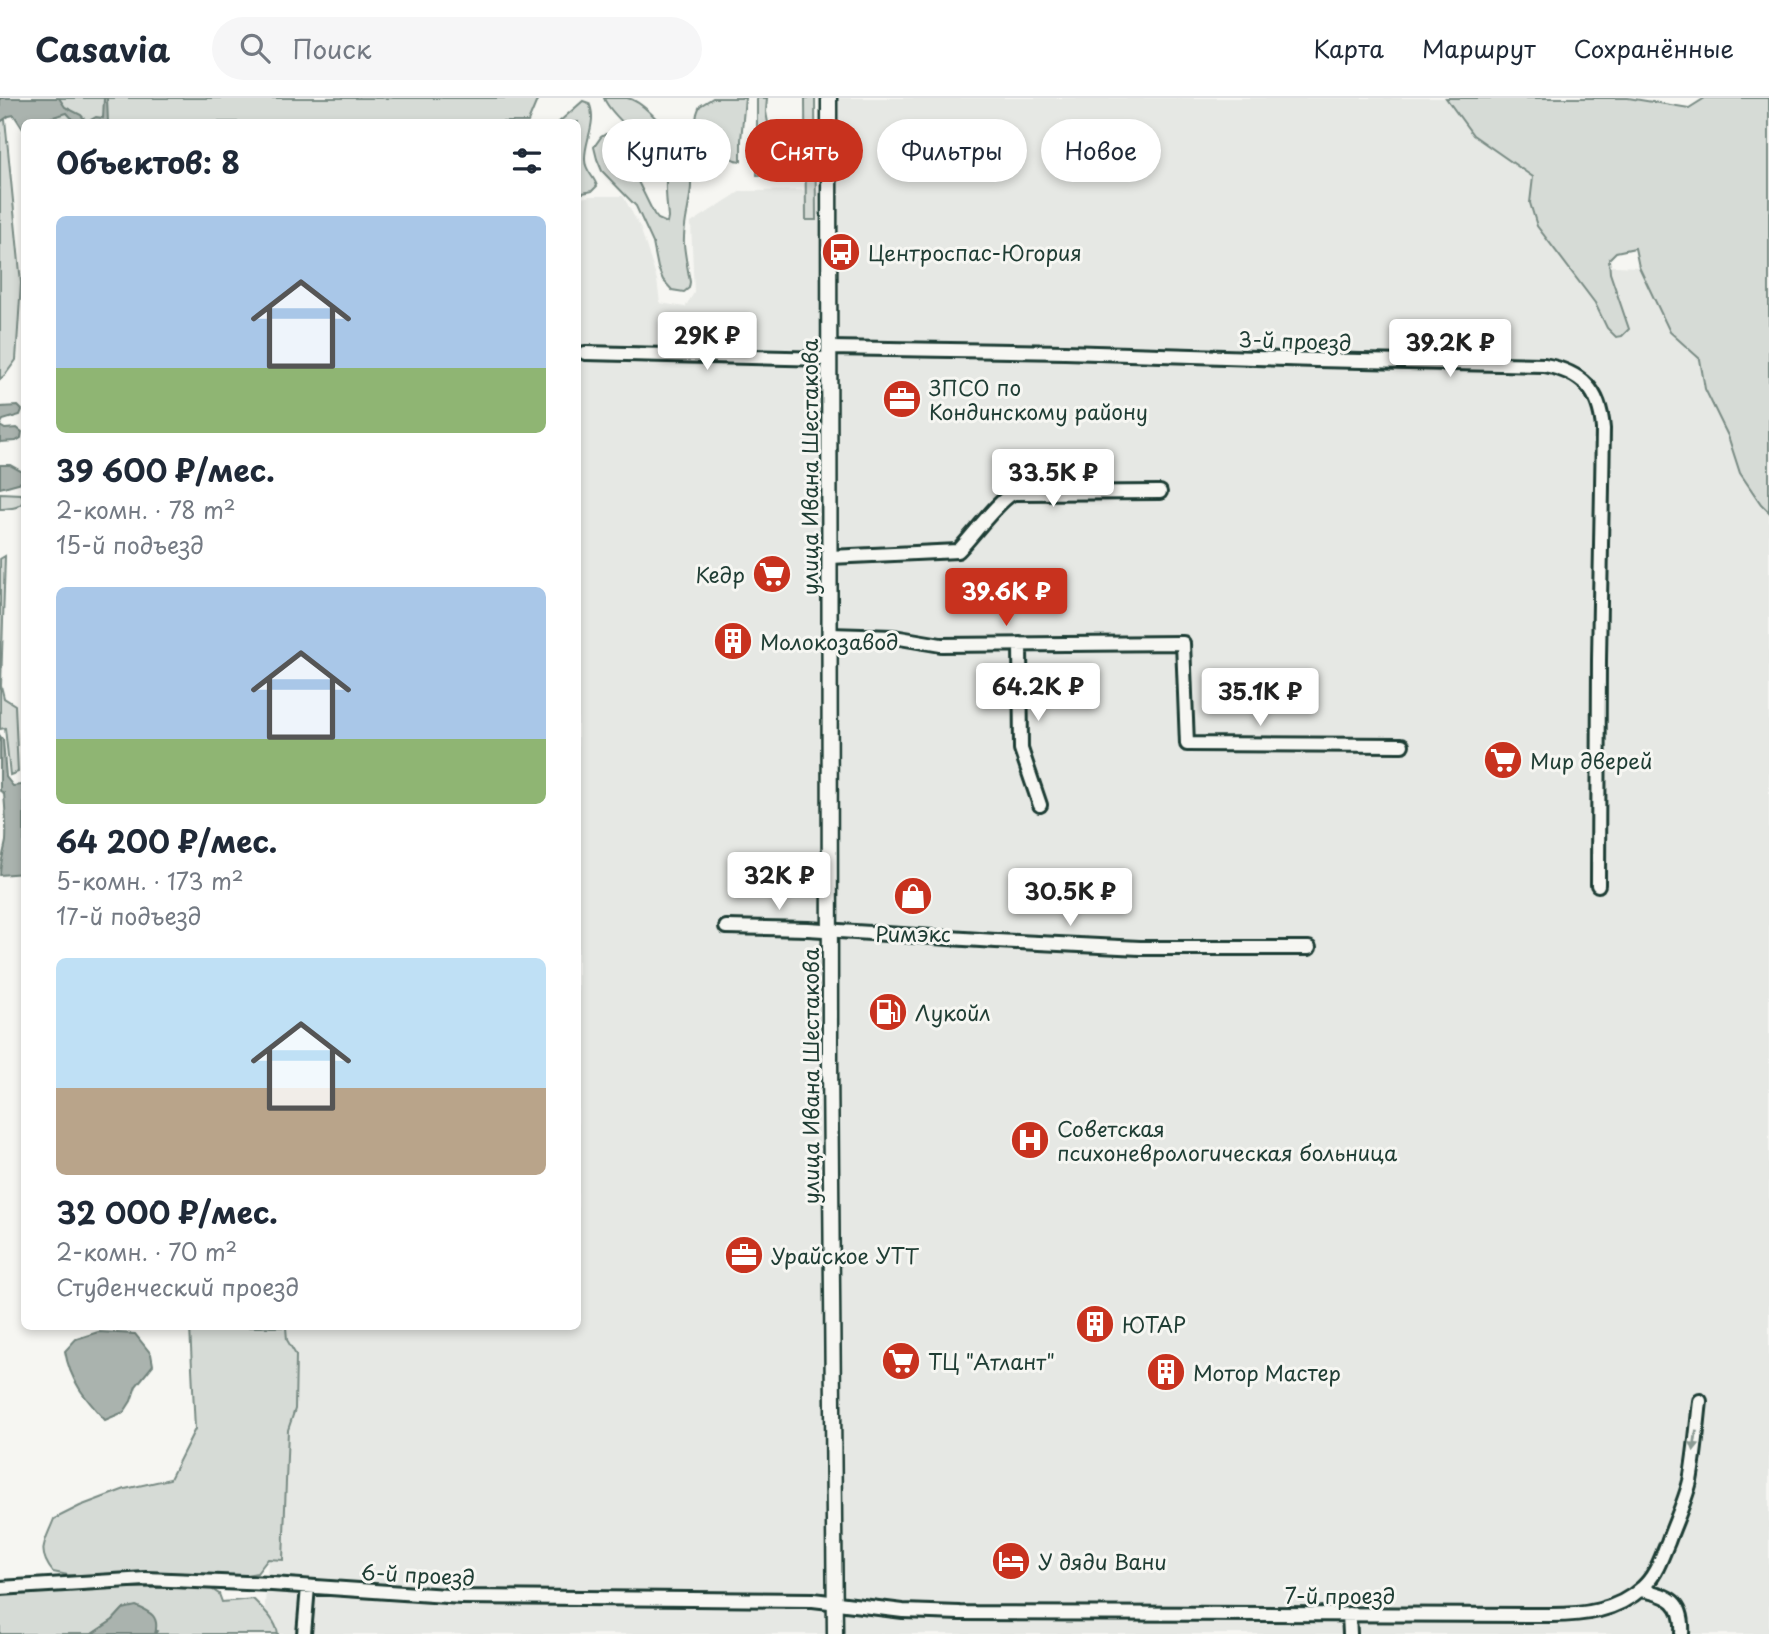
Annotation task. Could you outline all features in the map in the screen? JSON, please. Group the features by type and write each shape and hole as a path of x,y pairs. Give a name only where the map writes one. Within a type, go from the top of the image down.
{"main road":[{"name":"улица Ивана Шестакова","path":"829,98 830,931 835,1634"}],"street":[{"name":"3-й проезд","path":"585,353 829,353 964,349 1532,365 1557,368 1574,375 1591,390 1597,401 1602,414 1603,429 1598,885"},
{"path":"830,557 958,551 1005,497 1014,493 1160,492"},
{"path":"830,635 894,637 941,645 1183,643 1187,744 1402,745"},
{"path":"1020,644 1021,749 1040,805"},
{"path":"726,927 1140,948 1309,948"},
{"name":"7-й проезд","path":"834,1602 903,1611 960,1613 1581,1614 1608,1607 1641,1590 1659,1564 1690,1482 1700,1401"},
{"name":"6-й проезд","path":"0,1588 146,1580 461,1597 834,1602"},
{"path":"304,1634 307,1587"},
{"path":"1641,1590 1671,1599 1681,1613 1682,1634"},
{"path":"1349,1615 1350,1634"}],"shaded area":[{"path":"0,98 59,98 65,107 84,119 72,119 67,113 46,119 21,119 21,126 14,115 0,122"},
{"path":"45,98 538,98 529,119 44,119"},
{"path":"104,98 107,98 108,119 92,119 103,118"},
{"path":"604,98 627,98 638,103 656,119 620,119"},
{"path":"713,98 745,98 741,161 731,157 731,119 696,119 700,106"},
{"path":"757,98 767,98 767,119 757,119"},
{"path":"805,98 815,98 815,119 805,119"},
{"path":"834,98 1446,98 1473,135 1546,185 1567,264 1639,267 1670,332 1700,359 1703,385 1727,431 1740,473 1760,504 1769,512 1769,1634 263,1634 268,1559 283,1559 288,1430 295,1409 296,1355 287,1340 286,1330 581,1330 581,198 623,196 640,227 657,280 660,303 685,307 694,293 691,223 741,191 833,190 833,182 863,182 863,119 834,119"},
{"path":"1446,98 1628,98 1689,108 1705,98 1769,98 1769,512 1740,473 1728,436 1705,389 1700,359 1670,332 1639,267 1635,248 1616,252 1609,259 1610,273 1629,329 1622,336 1616,337 1607,328 1595,303 1537,226 1530,203 1533,177 1473,135"},
{"path":"583,101 589,103 592,117 585,164 597,186 592,191 581,193 581,119 562,119"},
{"path":"5,119 21,283 16,360 0,379 0,122"},
{"path":"602,136 602,171 594,147"},
{"path":"613,182 638,182 654,214 667,223 667,182 691,182 684,233 690,282 689,288 684,292 672,290 663,280 653,243 636,206"},
{"path":"806,182 816,182 816,220 806,220"},
{"path":"18,406 21,412 3,420 0,425 0,407"},
{"path":"0,426 5,429 17,428 21,431 21,438 16,441 0,442"},
{"path":"0,465 10,465 21,471 21,482 0,488"},
{"path":"0,493 21,494 21,504 17,507 0,509"},
{"path":"5,556 1,686 4,698 15,705 18,772 10,775 5,728 0,729 0,559"},
{"path":"0,736 3,740 6,777 13,786 21,785 21,873 0,875 6,829 4,793 0,791"},
{"path":"190,1330 286,1330 287,1340 296,1355 295,1409 288,1430 283,1560 268,1559 257,1573 240,1576 68,1575 53,1572 43,1552 54,1519 125,1489 170,1479 195,1429"},
{"path":"98,1332 135,1334 151,1354 153,1365 136,1386 124,1412 105,1420 79,1388 65,1351 76,1339"},
{"path":"87,1588 210,1588 219,1594 222,1602 253,1599 272,1619 278,1634 155,1634 157,1631 123,1609 113,1620 92,1634 0,1634 0,1594"},
{"path":"136,1606 155,1619 155,1634 92,1634 113,1620 123,1609"}],"place":[{"name":"Центроспас-Югория","path":"841,252"},
{"name":"ЗПСО по Кондинскому району","path":"902,399"},
{"name":"Кедр","path":"772,574"},
{"name":"Молокозавод","path":"733,641"},
{"name":"Мир дверей","path":"1503,760"},
{"name":"Римэкс","path":"913,896"},
{"name":"Лукойл","path":"888,1012"},
{"name":"Советская психоневрологическая больница","path":"1030,1140"},
{"name":"Урайское УТТ","path":"744,1255"},
{"name":"ЮТАР","path":"1095,1324"},
{"name":"ТЦ \"Атлант\"","path":"901,1361"},
{"name":"Мотор Мастер","path":"1166,1372"},
{"name":"У дяди Вани","path":"1011,1561"}]}
